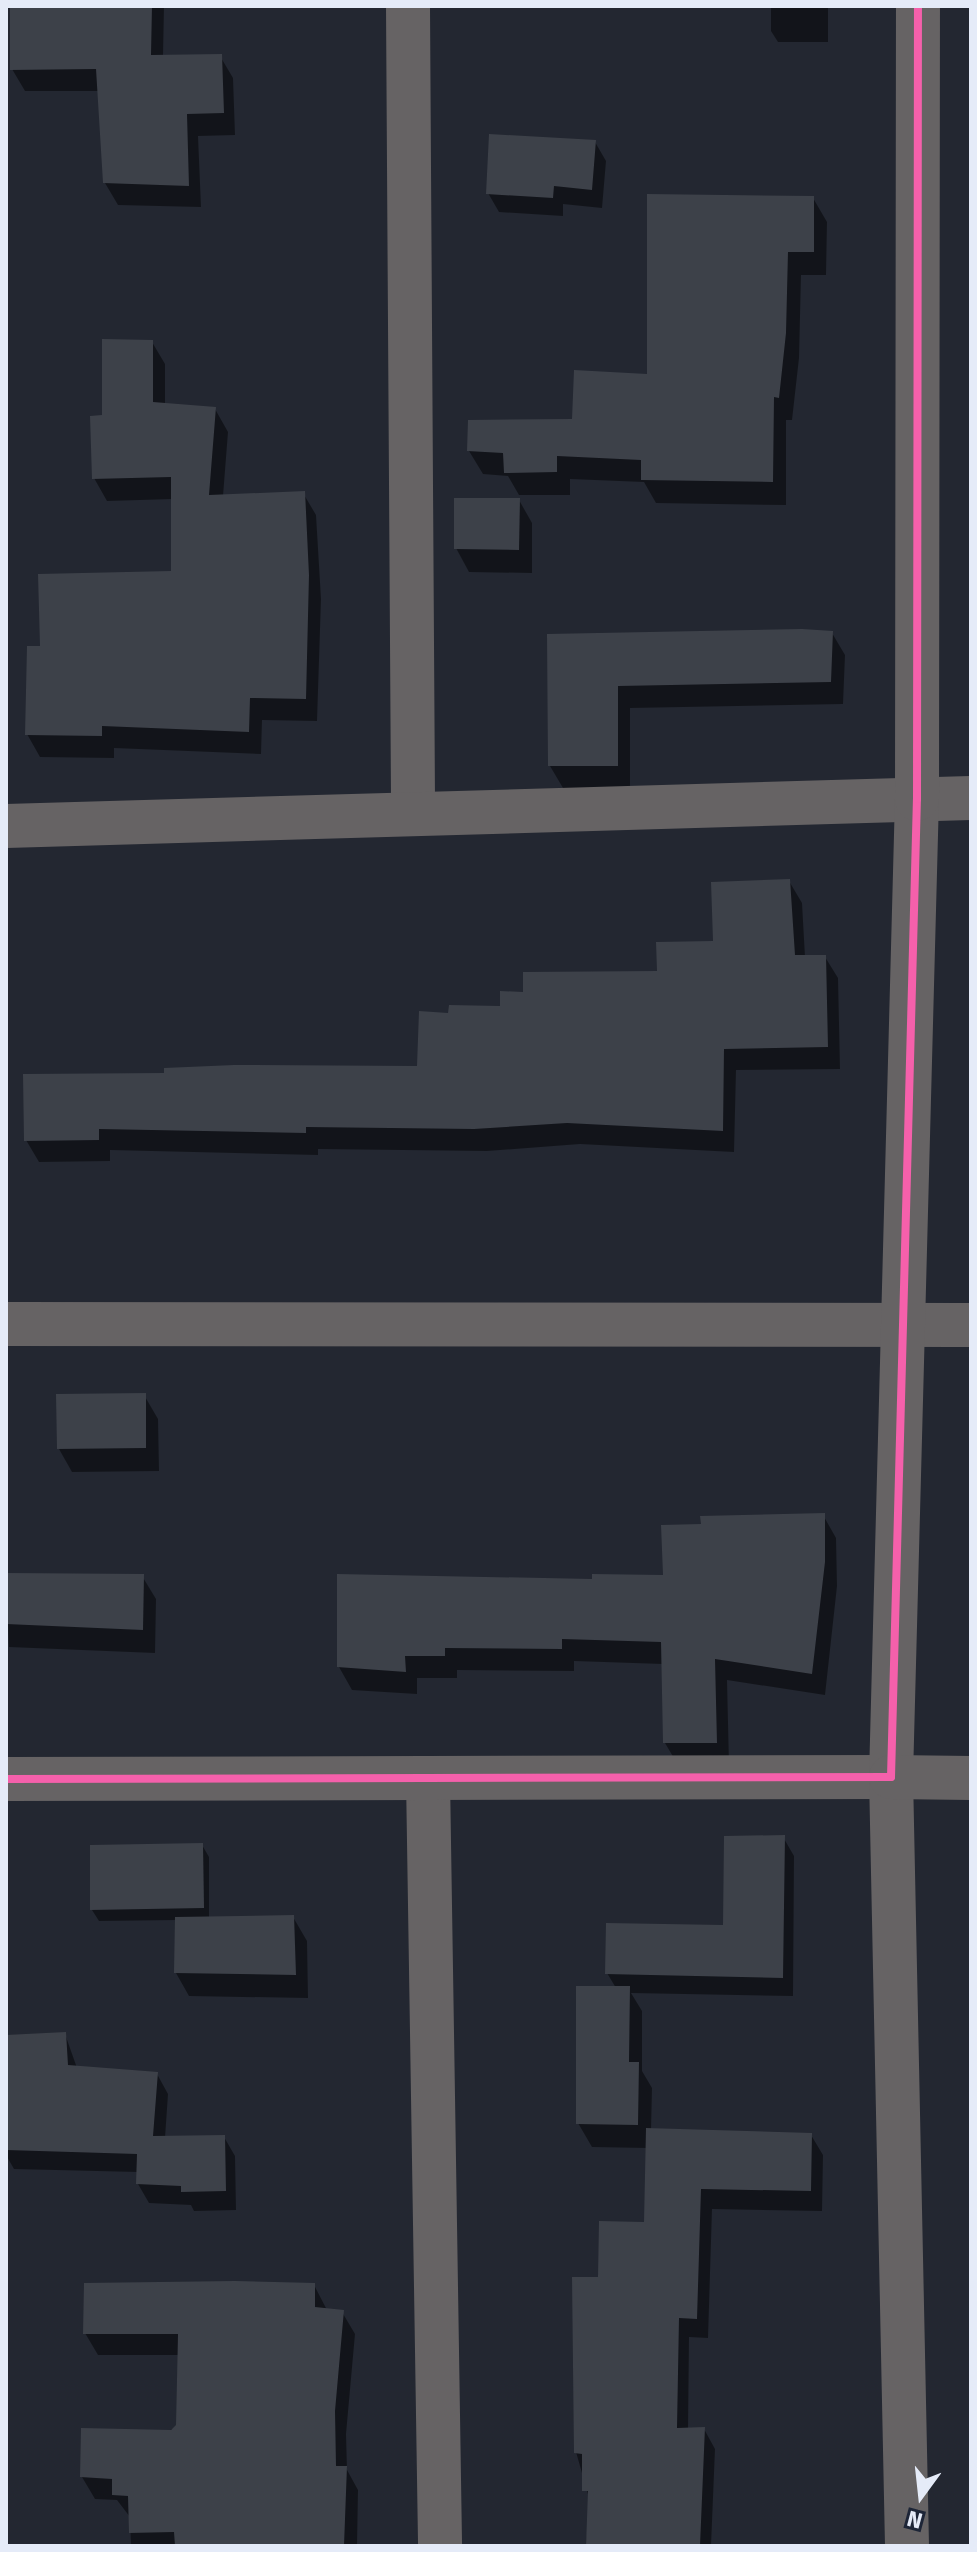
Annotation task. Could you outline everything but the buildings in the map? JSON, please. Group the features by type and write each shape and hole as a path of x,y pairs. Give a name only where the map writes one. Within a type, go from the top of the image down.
{"street":[{"path":"408,6 413,812"},
{"path":"907,2546 891,1777 906,1325 917,799 918,6"},
{"path":"6,826 971,798"},
{"path":"6,1324 971,1325"},
{"path":"428,1778 440,2546"},
{"path":"6,1779 971,1778"}],"cycle path":[{"path":"6,1779 891,1777 917,799 918,6"}]}
